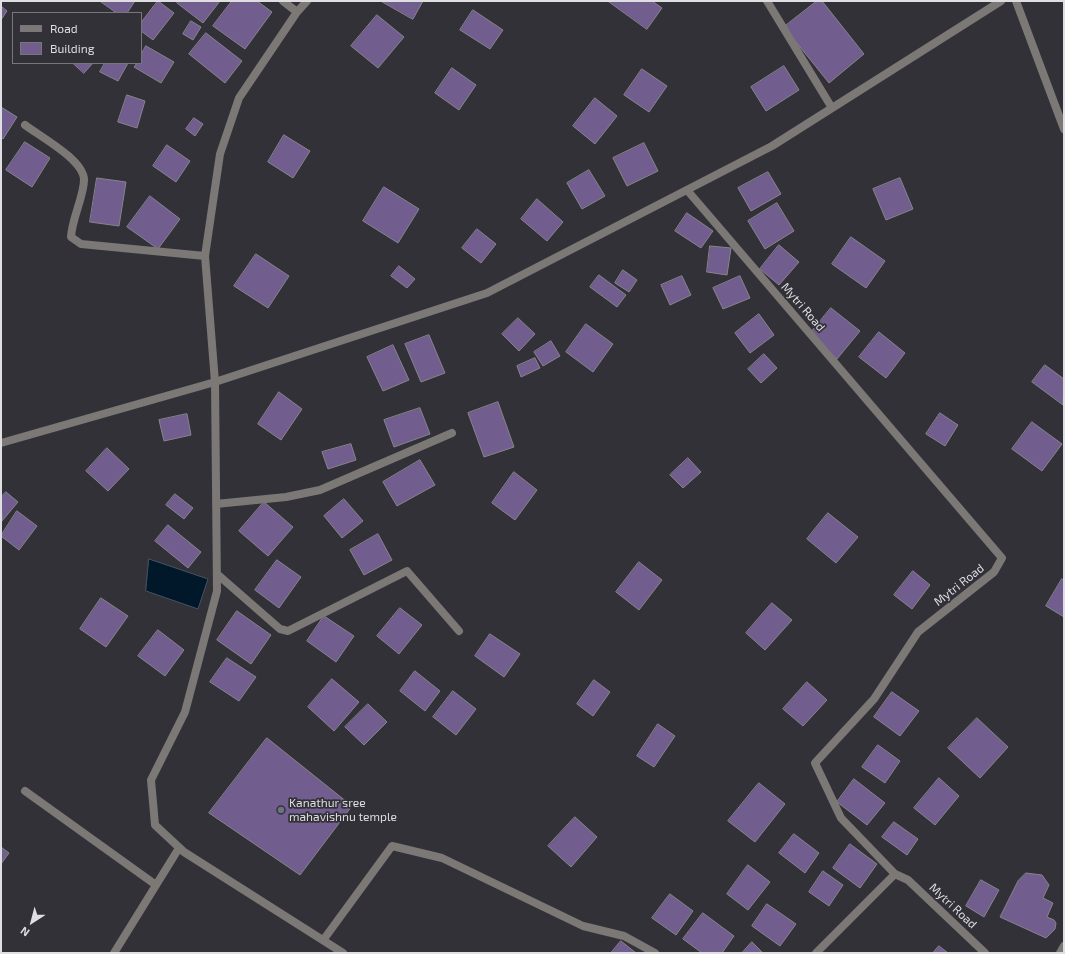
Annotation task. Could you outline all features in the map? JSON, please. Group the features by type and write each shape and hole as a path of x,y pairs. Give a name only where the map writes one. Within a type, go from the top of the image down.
{"street":[{"path":"283,1 297,12"},
{"path":"307,1 297,12 239,98 220,154 205,256 215,382 217,591 185,712 151,780 154,825 179,848 324,939 343,953"},
{"path":"767,1 832,108"},
{"path":"1,443 215,382 487,293 772,146 1001,1"},
{"path":"1016,1 1064,123"},
{"path":"1016,1 1064,129"},
{"path":"26,125 75,162 82,171 84,181 71,228 71,237 81,244 205,256"},
{"name":"Mytri Road","path":"687,190 1002,558 994,572 918,632 874,699 815,763 842,818 895,874 908,880 986,953"},
{"path":"216,504 286,497 320,490 452,433"},
{"path":"217,574 280,629 288,631 406,571 459,631"},
{"path":"25,791 156,885"},
{"path":"324,939 392,846 442,858 583,926 624,936 655,953"},
{"path":"114,953 179,848"},
{"path":"816,953 895,874"},
{"path":"1060,953 1064,946"}],"water":[{"path":"149,559 208,579 198,609 146,591"}],"building":[{"path":"100,1 135,1 128,12 116,12"},
{"path":"158,1 174,13 153,40 142,32 142,22"},
{"path":"178,1 220,1 203,23 177,3"},
{"path":"232,1 257,1 272,12 245,49 213,26"},
{"path":"381,1 423,1 413,19"},
{"path":"608,1 652,1 662,8 647,29"},
{"path":"817,1 822,1 864,54 829,83 784,27"},
{"path":"1,6 7,11 1,20"},
{"path":"473,10 503,30 490,49 460,30"},
{"path":"377,15 404,37 378,68 351,46"},
{"path":"191,21 201,27 193,40 183,34"},
{"path":"206,33 242,61 225,83 189,54"},
{"path":"146,46 174,62 161,83 134,67 136,64 142,64 142,53"},
{"path":"74,64 92,64 84,73"},
{"path":"104,64 127,64 118,81 100,72"},
{"path":"784,66 799,90 766,111 751,87"},
{"path":"452,68 476,85 459,110 435,93"},
{"path":"642,69 667,86 649,112 624,95"},
{"path":"127,95 145,101 137,128 118,122"},
{"path":"595,98 617,116 595,144 573,126"},
{"path":"1,107 17,117 3,139 1,137"},
{"path":"194,118 203,124 195,136 186,129"},
{"path":"284,135 310,151 293,178 268,162"},
{"path":"25,142 50,158 32,187 6,170"},
{"path":"644,143 658,171 627,186 613,158"},
{"path":"167,145 190,161 176,182 153,166"},
{"path":"589,170 605,196 582,209 567,183"},
{"path":"768,172 781,194 751,211 738,188"},
{"path":"97,178 126,182 119,226 90,222"},
{"path":"900,178 913,209 886,220 873,189"},
{"path":"384,187 419,209 398,243 363,221"},
{"path":"150,196 180,219 158,249 127,227"},
{"path":"537,199 563,222 547,241 521,219"},
{"path":"777,203 794,231 765,249 748,221"},
{"path":"687,213 713,231 701,248 675,231"},
{"path":"477,229 496,244 481,263 462,248"},
{"path":"851,237 885,261 866,288 832,264"},
{"path":"779,245 799,262 779,285 760,269"},
{"path":"710,246 731,248 727,275 707,272"},
{"path":"256,254 289,276 268,308 234,286"},
{"path":"399,266 415,279 407,288 391,276"},
{"path":"623,270 637,280 629,292 615,283"},
{"path":"599,275 626,295 617,307 590,287"},
{"path":"682,276 691,295 670,305 661,285"},
{"path":"740,276 750,298 723,309 713,288"},
{"path":"831,308 860,331 837,359 808,336"},
{"path":"759,314 774,335 750,353 735,333"},
{"path":"518,318 535,334 519,351 502,334"},
{"path":"586,324 613,344 593,372 566,352"},
{"path":"879,332 905,353 886,378 859,357"},
{"path":"429,335 445,373 421,382 405,344"},
{"path":"551,341 560,356 543,366 534,352"},
{"path":"393,345 409,380 383,391 367,357"},
{"path":"764,354 777,368 761,383 748,369"},
{"path":"535,358 540,368 521,377 517,366"},
{"path":"1045,365 1064,379 1063,405 1032,382"},
{"path":"279,392 302,409 281,440 258,424"},
{"path":"498,402 514,447 484,457 468,413"},
{"path":"420,408 430,434 394,447 384,420"},
{"path":"940,413 958,425 945,446 926,434"},
{"path":"187,414 191,435 164,441 159,420"},
{"path":"1032,422 1062,444 1042,471 1012,449"},
{"path":"351,444 356,460 328,469 322,452"},
{"path":"107,448 129,469 108,491 86,471"},
{"path":"688,458 701,472 683,488 670,475"},
{"path":"420,460 435,485 397,506 383,482"},
{"path":"514,472 537,490 515,520 492,503"},
{"path":"6,492 18,502 2,521 1,497"},
{"path":"175,494 193,508 184,519 166,505"},
{"path":"344,499 363,521 342,538 324,516"},
{"path":"264,502 293,527 268,556 239,531"},
{"path":"17,511 37,526 19,550 1,536"},
{"path":"828,513 858,537 836,563 807,539"},
{"path":"168,525 201,552 188,568 155,541"},
{"path":"378,534 392,560 364,575 350,550"},
{"path":"277,560 301,577 279,608 255,590"},
{"path":"639,562 662,580 639,610 616,592"},
{"path":"913,571 930,585 912,609 894,595"},
{"path":"1062,579 1064,580 1064,617 1046,606"},
{"path":"101,598 128,616 106,647 80,629"},
{"path":"772,603 792,620 765,650 746,633"},
{"path":"400,608 422,625 399,654 377,636"},
{"path":"237,611 271,635 251,664 217,640"},
{"path":"324,616 354,636 336,662 307,641"},
{"path":"158,630 184,650 165,676 138,656"},
{"path":"490,634 520,654 504,677 475,656"},
{"path":"227,658 256,677 239,701 210,682"},
{"path":"415,671 440,691 425,711 400,691"},
{"path":"332,679 359,702 334,731 308,707"},
{"path":"594,680 610,692 593,716 577,704"},
{"path":"807,682 827,700 803,726 783,709"},
{"path":"453,691 476,709 456,735 433,717"},
{"path":"892,692 919,711 900,736 874,717"},
{"path":"368,704 387,722 364,745 345,727"},
{"path":"977,718 1008,747 980,778 948,748"},
{"path":"658,724 675,736 654,767 637,756"},
{"name":"Kanathur sree mahavishnu temple","path":"267,738 352,806 300,875 209,813"},
{"path":"878,745 900,761 885,783 862,767"},
{"path":"939,778 959,796 935,825 914,808"},
{"path":"854,779 885,803 867,825 837,802"},
{"path":"759,783 785,804 755,842 728,821"},
{"path":"575,817 597,837 571,867 548,846"},
{"path":"894,822 918,839 907,855 882,837"},
{"path":"794,834 819,853 805,873 779,853"},
{"path":"850,844 877,864 860,888 833,868"},
{"path":"1,847 9,853 1,864"},
{"path":"748,865 770,882 748,910 727,894"},
{"path":"823,871 843,885 829,906 809,892"},
{"path":"1026,873 1042,875 1049,885 1043,898 1053,903 1047,917 1054,920 1056,923 1055,929 1046,938 1000,917 1018,881"},
{"path":"981,880 999,890 984,917 966,906"},
{"path":"670,894 693,911 676,935 652,918"},
{"path":"767,904 796,924 780,946 752,926"},
{"path":"703,913 734,936 722,953 702,953 683,939"},
{"path":"621,941 636,953 611,953"},
{"path":"752,942 763,953 742,953"},
{"path":"939,946 948,953 933,953"}],"place":[{"name":"Kanathur sree mahavishnu temple","path":"281,810"}]}
